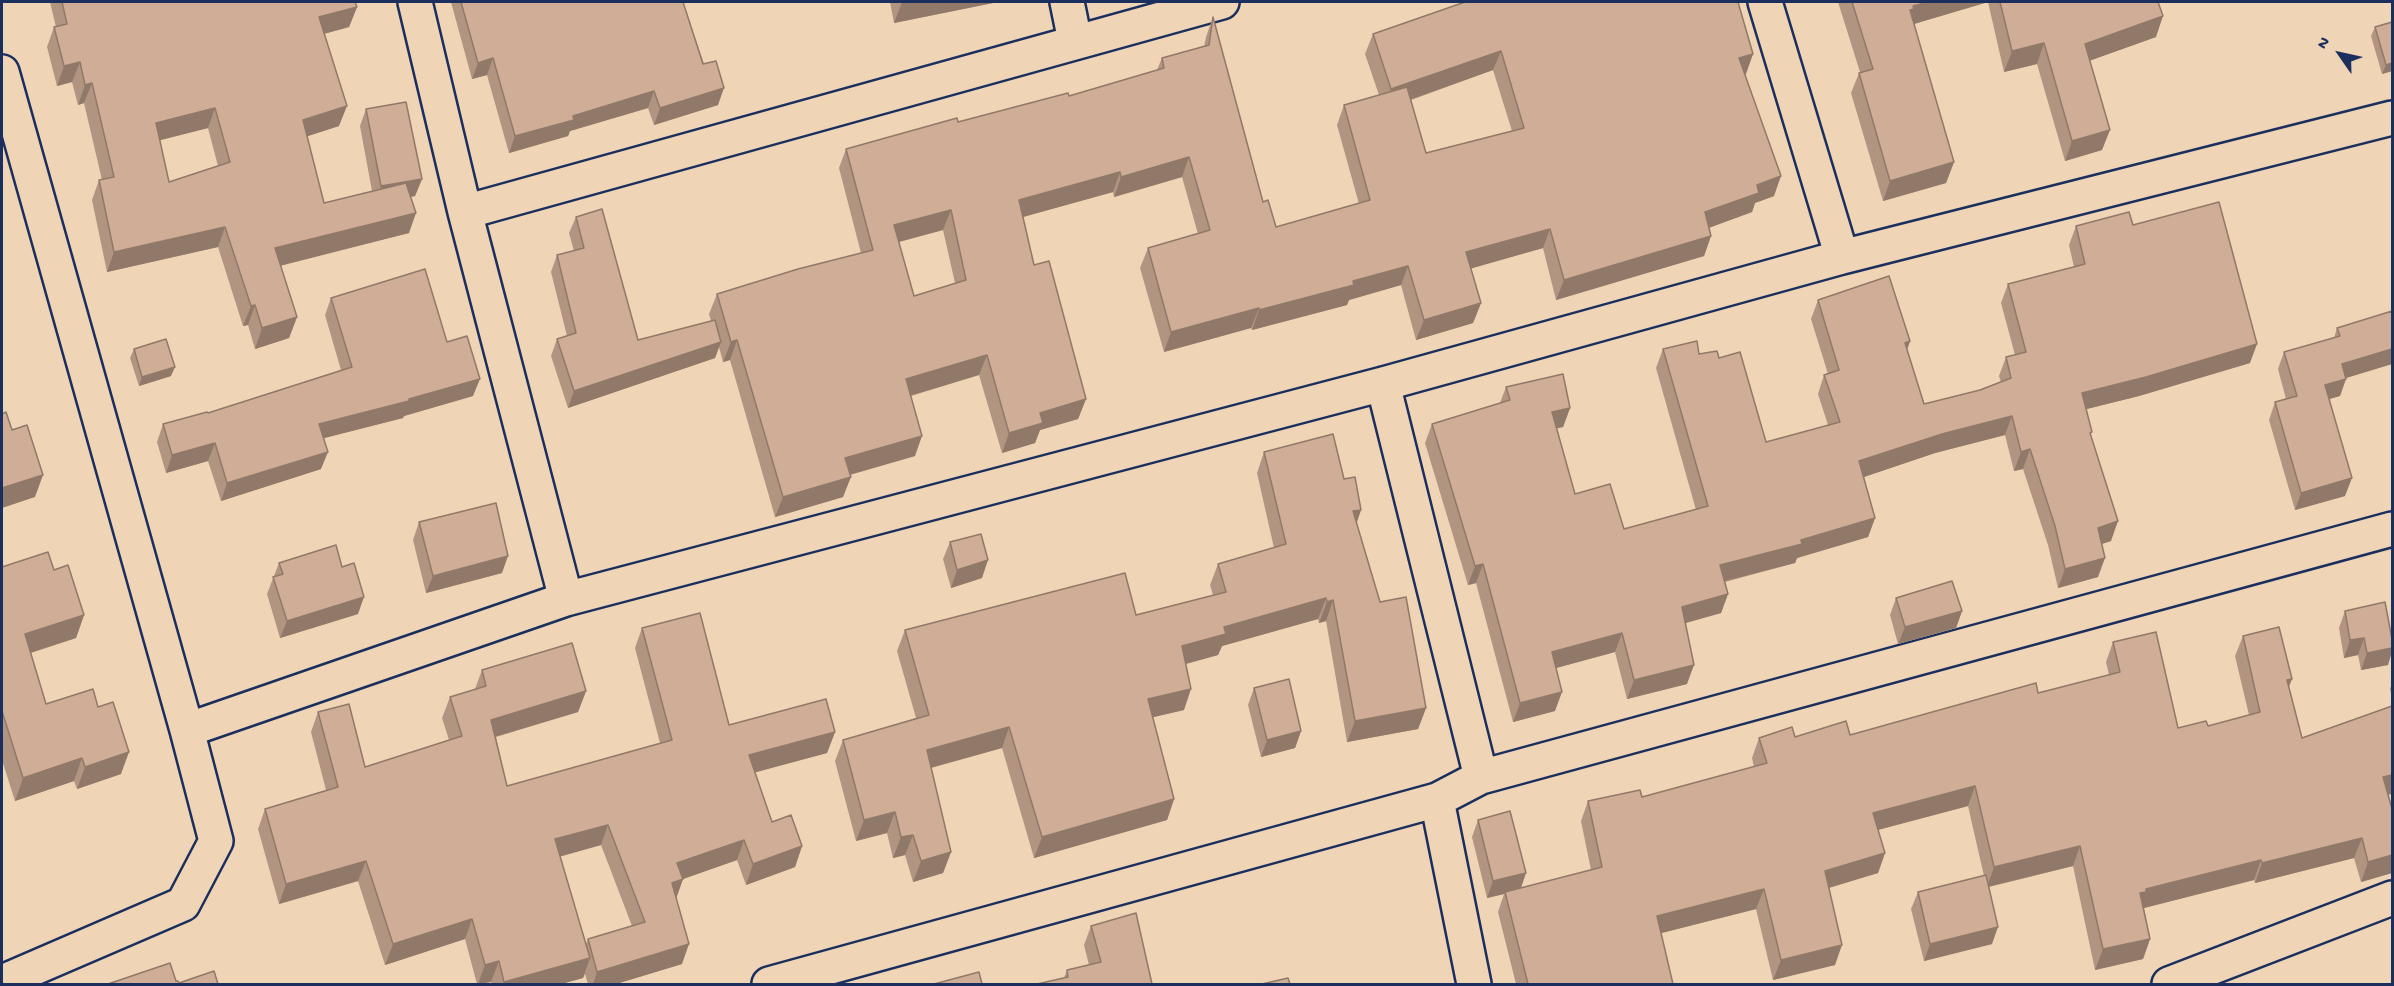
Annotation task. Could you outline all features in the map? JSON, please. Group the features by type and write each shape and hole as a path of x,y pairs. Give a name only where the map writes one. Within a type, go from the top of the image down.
{"street":[{"path":"415,2 465,212 566,599"},
{"path":"1067,2 1075,41"},
{"path":"465,212 1222,2"},
{"path":"1765,2 1842,258"},
{"path":"2,72 188,730 216,841 183,904 2,982"},
{"path":"188,730 566,599 1383,384 1842,258 2392,118"},
{"path":"1383,384 1481,777"},
{"path":"769,984 1437,800 1481,777 2392,529"},
{"path":"1437,800 1474,984"},
{"path":"2169,984 2392,898"}],"building":[{"path":"62,2 355,2 357,7 319,17 347,106 303,120 324,203 406,183 416,213 275,248 297,317 262,328 255,305 251,306 225,227 114,252 99,180 114,177 92,83 85,85 80,62 64,66 54,27 67,24","holes":["215,108 230,162 169,182 156,123"]},
{"path":"461,2 683,2 703,64 716,61 724,88 660,108 654,91 573,116 574,120 515,136 493,58 478,63"},
{"path":"1465,2 1738,2 1753,54 1739,58 1781,176 1757,185 1759,193 1705,212 1711,236 1564,280 1550,229 1466,252 1481,303 1424,320 1408,266 1353,281 1354,285 1171,332 1148,248 1210,230 1189,157 1121,177 1120,172 1019,200 1034,265 1049,261 1086,399 1040,413 1043,423 1009,433 987,355 906,379 922,436 845,458 851,477 783,497 737,340 731,342 717,294 798,269 873,250 846,149 957,118 958,122 1068,93 1069,96 1164,68 1162,58 1209,45 1213,17 1263,202 1268,200 1276,227 1370,200 1344,105 1407,87 1426,153 1524,128 1501,51 1391,89 1373,34","holes":["951,210 966,280 914,296 894,225"]},
{"path":"1852,2 1928,2 1913,6 1914,9 1910,10 1954,162 1890,181 1859,73 1873,69"},
{"path":"2000,2 2158,2 2163,16 2085,44 2110,130 2072,141 2044,43 2012,51"},
{"path":"2392,22 2392,63 2386,65 2375,27"},
{"path":"406,102 422,179 381,186 366,109"},
{"path":"2219,202 2257,344 2146,377 2082,393 2092,432 2090,433 2118,521 2098,528 2105,558 2065,569 2055,526 2030,449 2021,452 2012,416 1942,434 1859,461 1875,518 1801,540 1802,544 1720,565 1728,594 1682,607 1694,665 1634,680 1622,633 1552,652 1562,692 1520,703 1483,564 1475,566 1432,424 1510,400 1506,387 1563,374 1570,408 1552,412 1575,494 1610,484 1624,529 1708,506 1663,349 1697,341 1699,354 1717,351 1719,358 1740,352 1766,442 1840,422 1824,375 1839,370 1818,300 1889,276 1910,341 1905,343 1924,404 1980,390 2011,378 2006,357 2026,352 2008,284 2085,264 2076,226 2129,212 2133,225"},
{"path":"602,209 638,340 715,320 721,342 574,391 557,339 576,333 557,255 584,248 576,217"},
{"path":"425,269 447,342 467,336 480,379 409,399 409,401 319,424 328,452 227,483 215,443 172,455 163,424 208,413 352,367 331,298"},
{"path":"2392,311 2392,349 2342,364 2346,379 2325,385 2352,478 2301,493 2275,402 2297,396 2284,352 2340,336 2337,328"},
{"path":"166,339 175,367 142,377 134,349"},
{"path":"6,412 12,430 27,425 43,475 2,488 2,414"},
{"path":"1333,434 1344,479 1355,477 1361,510 1353,511 1380,602 1406,597 1426,708 1355,721 1333,600 1327,602 1326,598 1224,627 1226,634 1182,646 1191,689 1148,699 1174,799 1042,837 1009,727 927,750 951,852 921,861 913,835 901,837 895,812 864,820 843,740 929,715 905,630 1125,573 1136,615 1226,592 1218,564 1286,544 1264,452"},
{"path":"496,503 508,556 433,576 419,522"},
{"path":"981,534 988,560 957,570 950,542"},
{"path":"336,545 342,567 354,563 364,597 287,621 273,577 283,574 279,563"},
{"path":"48,552 54,570 68,565 84,615 25,634 46,704 93,689 98,707 113,702 129,752 85,767 82,758 23,778 2,711 2,567"},
{"path":"1952,581 1962,611 1905,627 1896,598"},
{"path":"2385,602 2392,648 2367,653 2364,638 2350,640 2345,611"},
{"path":"700,613 729,725 826,699 835,732 749,755 772,822 791,815 802,846 753,864 744,840 677,863 683,879 672,883 689,944 597,972 588,939 645,922 608,825 555,839 590,958 504,982 499,961 485,965 472,919 393,944 366,861 286,884 265,809 338,787 318,712 349,704 365,767 462,736 450,697 486,686 482,670 572,643 586,691 491,720 507,786 672,740 642,628"},
{"path":"2279,627 2292,679 2287,680 2302,738 2392,706 2392,775 2383,777 2392,809 2392,855 2368,862 2362,838 2146,889 2146,892 2140,893 2150,939 2103,949 2080,846 1994,867 1975,786 1873,813 1885,853 1825,871 1842,945 1781,960 1764,889 1657,916 1673,984 1528,984 1505,892 1602,867 1588,801 1640,790 1642,797 1767,763 1759,738 1792,727 1795,737 1846,721 1850,735 2036,683 2038,693 2120,672 2113,642 2156,632 2178,728 2206,721 2208,726 2260,712 2243,636"},
{"path":"1289,679 1301,731 1267,740 1254,688"},
{"path":"1510,811 1526,873 1493,881 1478,820"},
{"path":"1986,875 1998,927 1930,944 1918,892"},
{"path":"1136,913 1152,984 1037,984 1068,977 1067,970 1101,962 1091,926"},
{"path":"170,963 176,981 179,983 214,971 218,984 108,984"},
{"path":"979,972 982,984 934,984"},
{"path":"1288,978 1290,984 1262,984"}]}
